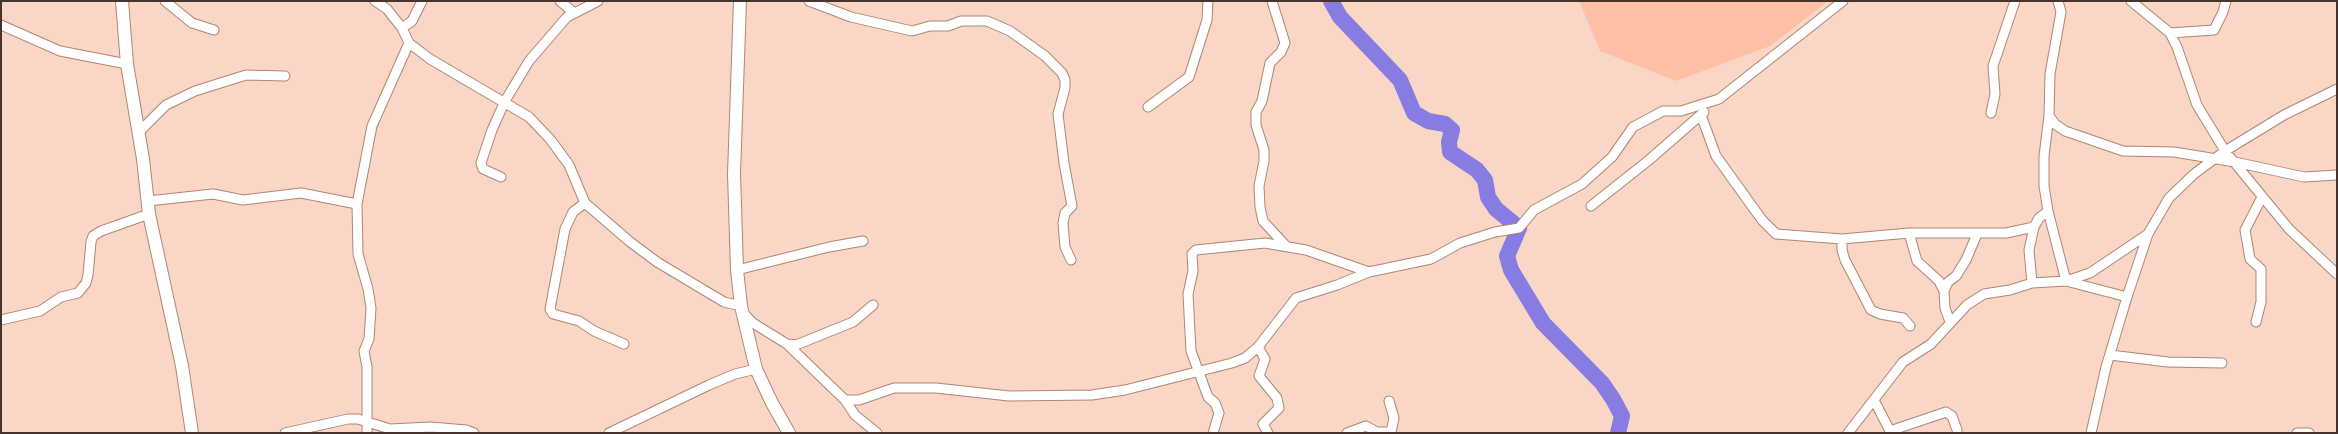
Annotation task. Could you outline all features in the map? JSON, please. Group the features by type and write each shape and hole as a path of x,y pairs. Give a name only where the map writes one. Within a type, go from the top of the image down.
{"street":[{"path":"122,1 127,64 139,132 149,214 166,298 182,366 192,433"},
{"path":"165,1 192,22 214,30"},
{"path":"375,1 386,9 402,28 409,43 430,59 505,101 529,117 550,139 569,165 585,203 628,241 657,262 724,302 742,310 753,322 787,344 846,400 855,415 877,433"},
{"path":"402,28 412,20 422,1"},
{"path":"560,1 573,12"},
{"path":"501,177 483,169 481,163 492,130 505,101 529,61 573,12 598,1"},
{"path":"740,1 734,174 734,239 737,270 742,310 756,369 772,403 789,433"},
{"path":"809,1 851,17 912,31 930,26 948,26 961,21 987,21 1010,32 1050,62 1062,73 1065,80 1058,114 1064,163 1072,206 1065,213 1063,223 1065,247 1071,260"},
{"path":"1148,107 1189,77 1207,20 1208,1"},
{"path":"1272,1 1285,43 1281,52 1270,63 1262,101 1256,112 1256,125 1264,150 1264,161 1259,186 1260,207 1263,221 1286,246"},
{"path":"1592,206 1649,160 1719,99 1843,1"},
{"path":"1991,113 1995,94 1993,66 2015,1"},
{"path":"2058,1 2061,12 2050,74 2049,116 2044,156 2044,186 2048,211 2066,281"},
{"path":"2131,1 2170,33 2177,47 2197,104 2225,150 2289,229 2337,274"},
{"path":"2170,33 2214,30 2223,12 2226,1"},
{"path":"1,25 60,51 127,64"},
{"path":"367,433 367,367 364,351 369,339 371,308 368,288 358,254 357,204 372,126 409,43"},
{"path":"139,132 166,105 195,91 246,75 285,76"},
{"path":"2091,433 2110,355 2148,234 2169,198 2180,186 2213,158 2225,150 2284,115 2337,89"},
{"path":"846,400 859,400 894,388 936,388 1009,396 1092,395 1125,390 1198,373 1245,358 1258,347 1275,323 1296,298 1337,285 1369,272 1431,259 1460,243 1495,232 1519,228 1534,210 1582,184 1612,157 1633,127 1663,111 1681,111 1719,99"},
{"path":"1701,114 1716,156 1762,220 1772,231 1780,235 1842,239 1909,233 2006,233 2034,227"},
{"path":"2049,116 2055,124 2065,131 2123,150 2174,152 2235,162 2293,176 2337,175"},
{"path":"148,201 213,194 243,200 301,193 357,204"},
{"path":"2256,322 2261,302 2261,269 2250,259 2245,230 2262,196"},
{"path":"585,203 573,212 565,229 550,309 553,314 579,321 594,331 624,344"},
{"path":"2032,283 2029,250 2034,227 2039,218 2048,211"},
{"path":"1,320 40,311 61,297 78,293 86,283 93,236 101,231 149,214"},
{"path":"1909,233 1917,261 1939,281 1944,291 1945,308 1950,322"},
{"path":"1944,291 1948,282 1956,276 1966,260 1977,234"},
{"path":"1848,433 1903,362 1931,344 1967,304 1984,294 2010,290 2032,283 2066,281 2090,274 2148,234"},
{"path":"1842,239 1845,260 1871,310 1880,314 1903,318 1910,326"},
{"path":"737,270 829,247 863,241"},
{"path":"1213,433 1219,413 1215,403 1208,397 1191,351 1188,294 1194,271 1192,254 1196,250 1251,244 1286,246 1306,250 1369,272"},
{"path":"2066,281 2127,298"},
{"path":"787,344 796,345 853,322 873,305"},
{"path":"1258,347 1265,359 1259,376 1277,398 1279,408 1263,424 1268,433"},
{"path":"2110,355 2168,362 2222,363"},
{"path":"609,433 709,385 735,374 756,369"},
{"path":"1874,400 1890,432 1946,412 1952,416 1957,430"},
{"path":"1346,433 1366,426 1377,432 1391,432 1394,418 1389,401"},
{"path":"285,433 348,419 367,421 390,429 430,427 466,430 474,433"},
{"path":"2297,433 2309,433"}],"shaded area":[{"path":"1579,1 1828,1 1770,46 1676,81 1600,51"}],"waterway":[{"path":"1331,1 1340,17 1400,80 1414,113 1428,121 1445,124 1452,130 1449,142 1450,152 1477,170 1485,180 1488,197 1496,209 1519,228 1507,256 1511,270 1543,323 1602,383 1613,399 1622,416 1618,433"}]}
